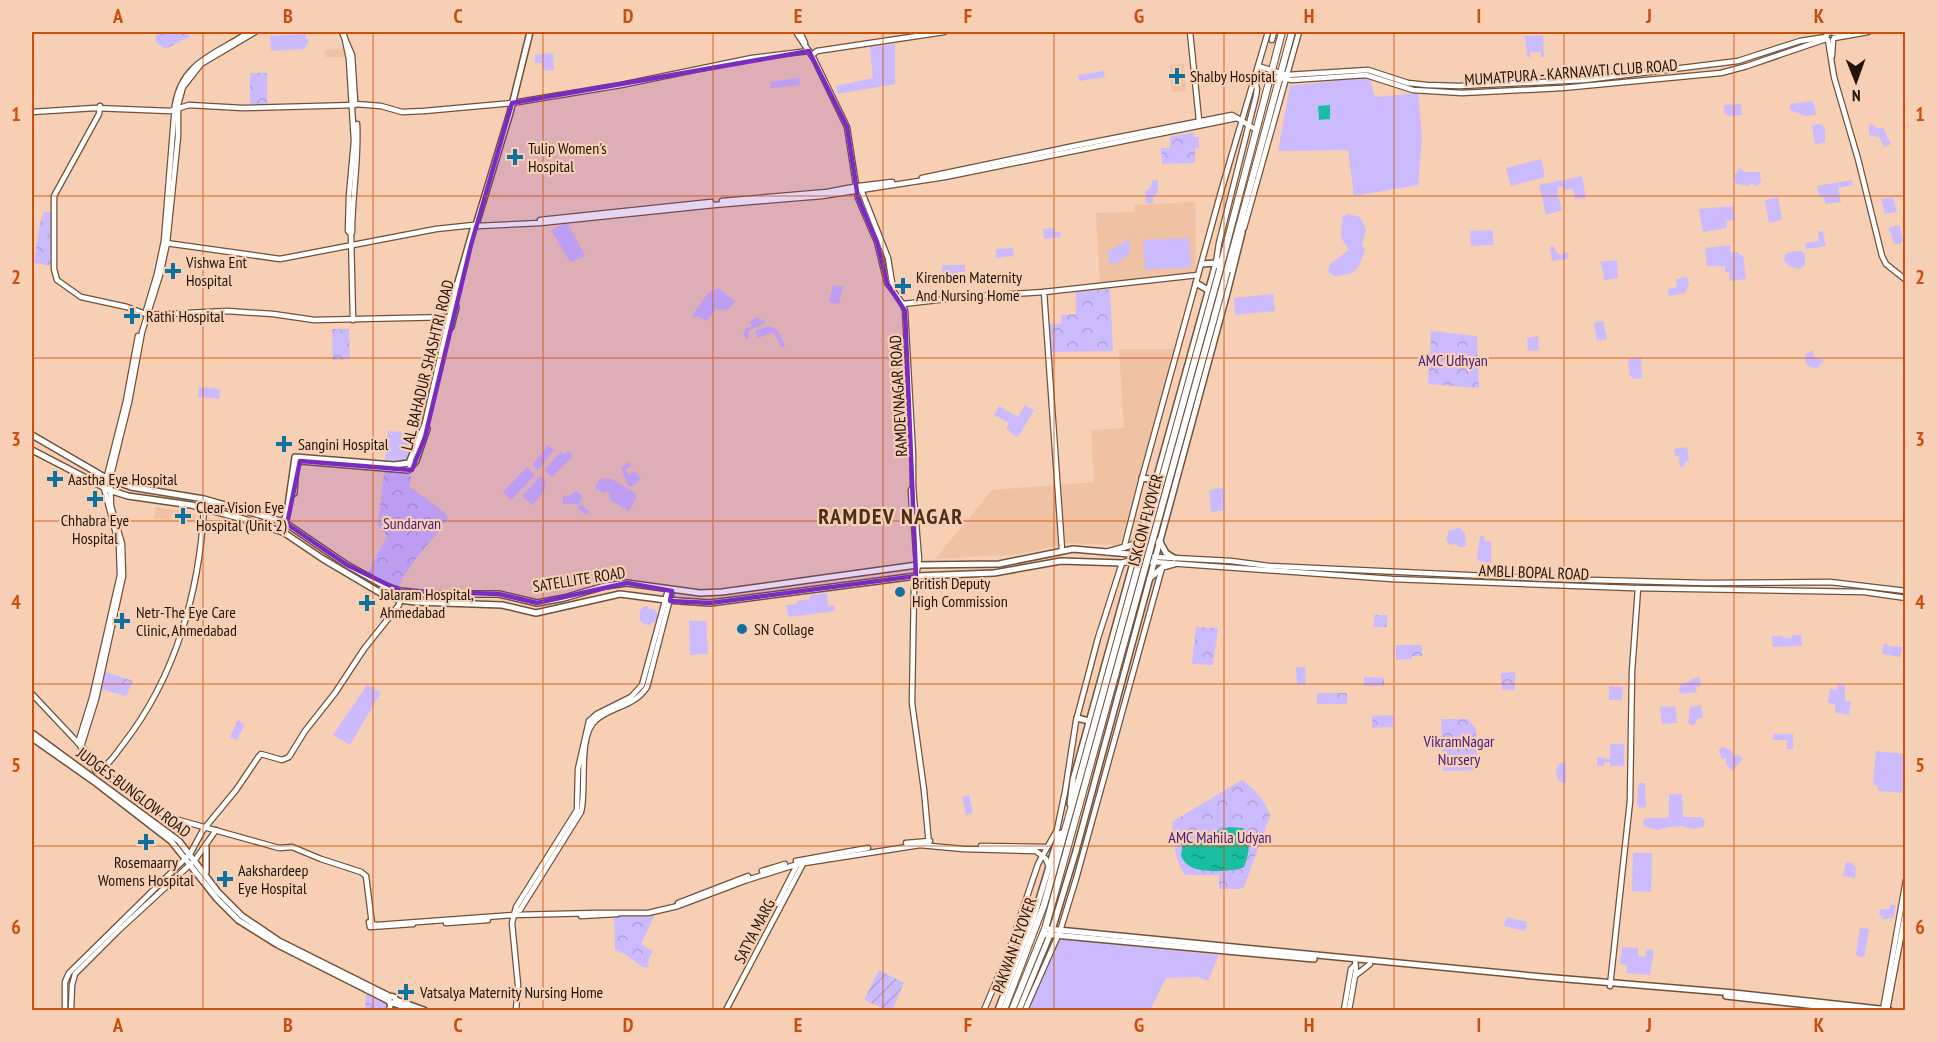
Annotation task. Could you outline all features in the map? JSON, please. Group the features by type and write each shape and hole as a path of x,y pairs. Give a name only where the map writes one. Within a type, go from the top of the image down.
{"highway":[{"path":"1221,266 1270,74 1272,41 1282,32"},
{"name":"ISKCON FLYOVER","path":"1072,835 1083,781 1221,266 1243,211 1283,77 1292,32"},
{"name":"ISKCON FLYOVER","path":"1064,832 1069,812 1083,781"},
{"name":"PAKWAN FLYOVER","path":"1004,1011 1064,832"},
{"path":"1072,835 1079,837"},
{"name":"PAKWAN FLYOVER","path":"1012,1011 1048,932 1072,835"}],"main road":[{"path":"281,532 286,523 295,457 394,465 409,463 425,424 475,226 529,32"},
{"path":"1019,1011 1079,837 1242,233 1243,211"},
{"path":"1069,812 1073,780 1208,290 1221,266 1202,264"},
{"path":"1196,283 1208,290"},
{"name":"LAL BAHADUR SHASHTRI ROAD","path":"286,523 298,461 408,470 412,467 425,437 451,317"},
{"name":"SATELLITE ROAD","path":"32,435 108,479 130,487 204,500 286,523 347,565 385,586 400,591 429,594 499,594 537,603 605,586 627,583 700,593 722,592 917,565 999,564 1062,550 1107,552 1155,560"},
{"name":"SATELLITE ROAD","path":"32,450 106,489 128,496 204,509 281,532 357,580 384,595 400,600 502,605 536,612 620,594 710,603 916,576 994,573 1061,561 1122,563 1134,557"},
{"path":"1142,478 1156,480"},
{"path":"1140,537 1160,542 1174,561 1162,566 1150,578"},
{"path":"1107,552 1132,545 1140,537"},
{"path":"1144,599 1153,602"},
{"path":"1077,717 1089,722"},
{"name":"JUDGES BUNGLOW ROAD","path":"32,733 93,773 179,841 189,865 217,899 241,922 278,945 412,1011"},
{"name":"JUDGES BUNGLOW ROAD","path":"32,738 195,860 218,892 242,916 279,941 392,1001 424,1011"},
{"path":"998,1011 1046,887 1049,867 1059,834 1064,832"},
{"path":"206,847 206,875"},
{"path":"1048,932 1610,984 1853,1011"},
{"path":"1354,962 1734,993 1886,1010"}],"street":[{"path":"80,745 121,590 122,544 106,489 126,401 134,352 160,275 180,86 198,62 249,32"},
{"path":"177,107 183,87 201,64 255,32"},
{"name":"RAMDEVNAGAR ROAD","path":"798,32 846,128 857,187 877,242 887,283 903,304 906,320 913,455 913,487 911,490 917,565 914,596 912,703 929,843"},
{"path":"32,111 100,107 164,111 189,105 242,108 354,104 381,106 402,112 424,111 510,103 621,85 752,58 810,53 945,32"},
{"path":"1192,32 1200,120"},
{"path":"1268,32 1272,41"},
{"path":"1124,548 1198,275 1258,66 1272,41 1274,32"},
{"path":"1242,233 1283,77 1299,32"},
{"path":"1830,36 1844,32"},
{"path":"1830,36 1868,32"},
{"path":"343,33 349,59 354,104 354,149 348,219 348,231 351,234 353,321"},
{"path":"1830,36 1834,77 1858,159 1882,256 1886,264 1905,280"},
{"name":"MUMATPURA - KARNAVATI CLUB ROAD","path":"1283,77 1370,75 1413,90 1462,93 1562,88 1721,73 1748,66 1830,36"},
{"name":"MUMATPURA - KARNAVATI CLUB ROAD","path":"1283,77 1368,70 1408,83 1459,86 1585,80 1738,61 1800,41 1830,36"},
{"path":"1258,66 1270,74 1283,77"},
{"path":"1221,266 1219,243 1257,89 1254,80"},
{"path":"100,107 54,196 54,269 57,280 81,297 146,314 227,311 314,320 353,321 451,317"},
{"path":"165,243 280,259 436,229 827,192 919,179 1232,115 1255,129"},
{"path":"857,187 945,177 1237,118"},
{"path":"903,304 952,298 1046,292 1198,275"},
{"path":"1046,292 1044,292 1062,550"},
{"path":"94,760 93,773 103,769 152,704 188,615 200,550 204,509"},
{"name":"SATELLITE ROAD","path":"1155,560 1164,557"},
{"name":"AMBLI BOPAL ROAD","path":"1164,557 1174,561 1392,579 1638,588 1864,592 1905,598"},
{"name":"SATELLITE ROAD","path":"1155,560 1162,566"},
{"name":"AMBLI BOPAL ROAD","path":"1174,561 1231,561 1269,566 1508,578 1706,583 1830,582 1905,591"},
{"path":"984,1011 1007,956 1038,864 1057,827 1077,717 1101,628 1122,563"},
{"path":"1024,1011 1058,933 1102,787 1162,566"},
{"path":"1610,984 1630,801 1632,670 1638,581"},
{"path":"516,1011 518,985 512,923 582,808 584,754 590,728 597,716 628,704 645,690 670,590"},
{"path":"65,1011 65,982 69,973 187,856 203,828 236,790 261,754 282,760 289,757 305,731 399,605 400,600"},
{"path":"32,694 112,778 168,817 278,851 291,850 320,862 360,874 364,878 370,927 515,915 648,913 678,906 745,878 801,861 874,847 929,843 982,848 1037,849 1047,848 1058,837"},
{"path":"71,1011 72,985 75,974 118,930 195,860 215,831"},
{"path":"1037,849 1049,867"},
{"name":"SATYA MARG","path":"724,1011 801,861"},
{"path":"1886,1010 1905,880"},
{"path":"1886,1010 1905,910"},
{"path":"1349,1011 1354,962"},
{"path":"1344,1011 1354,962"},
{"path":"1354,977 1362,968 1370,964"},
{"path":"389,1011 392,1001"}],"highlighted area":[{"path":"809,51 847,127 858,198 877,242 887,283 905,311 916,576 710,603 670,601 672,591 627,583 537,603 499,594 401,591 347,565 287,524 300,461 412,470 425,437 471,245 512,103"}],"shaded area":[{"path":"346,48 346,57 325,57 325,50"},
{"name":"Shalby Hospital","path":"1184,64 1186,91 1172,92 1169,65"},
{"path":"1195,202 1196,272 1100,283 1096,213 1134,212 1135,205"},
{"path":"1119,349 1176,349 1120,545 1068,543 1020,554 935,559 992,490 1094,482 1091,430 1124,428"},
{"path":"156,507 196,514 194,522 178,520 179,514 172,513 170,520 154,518"}],"green space":[{"path":"156,32 188,32 189,37 165,49 156,42"},
{"path":"305,34 306,39 309,40 305,49 271,51 270,36"},
{"path":"1543,35 1544,57 1541,57 1541,52 1530,52 1530,57 1527,57 1525,36"},
{"path":"895,44 895,84 838,94 836,86 873,78 870,47"},
{"path":"553,53 554,70 545,71 541,63 535,63 535,55"},
{"path":"1104,71 1105,77 1079,81 1078,75"},
{"path":"250,73 267,73 267,104 250,104"},
{"path":"799,78 800,85 771,88 770,82"},
{"path":"1360,78 1370,79 1375,97 1418,93 1422,137 1418,185 1354,196 1348,150 1278,151 1290,86"},
{"path":"1813,101 1815,115 1805,116 1790,110 1790,104"},
{"path":"1741,104 1742,115 1730,116 1724,113 1724,105"},
{"path":"1821,124 1825,128 1825,142 1815,145 1812,125"},
{"path":"1872,124 1877,128 1883,128 1891,144 1884,147 1879,137 1869,135 1869,125"},
{"path":"1194,132 1194,137 1199,137 1199,148 1195,149 1195,163 1162,164 1161,148 1170,148 1170,137"},
{"path":"1541,159 1545,177 1511,186 1506,168"},
{"path":"1740,168 1745,172 1760,172 1759,185 1755,186 1752,183 1748,186 1735,183 1734,176"},
{"path":"1582,176 1586,198 1575,199 1573,189 1564,190 1563,187 1558,187 1557,198 1562,210 1546,215 1539,185"},
{"path":"1152,180 1158,180 1158,192 1153,198 1153,203 1146,203 1145,192 1151,187"},
{"path":"1852,180 1853,185 1838,188 1841,202 1826,204 1823,197 1819,196 1817,186"},
{"path":"1778,197 1782,220 1769,223 1765,200"},
{"path":"1893,197 1897,212 1885,214 1881,199"},
{"path":"1733,206 1735,220 1726,221 1727,228 1703,232 1699,209"},
{"path":"44,212 52,212 53,266 34,263 40,223"},
{"path":"1348,214 1360,217 1366,229 1362,245 1365,250 1356,270 1335,276 1328,272 1330,264 1349,250 1341,234 1342,217"},
{"path":"567,222 585,256 570,262 551,230"},
{"path":"1899,225 1904,241 1894,244 1889,228"},
{"path":"1055,228 1055,232 1060,232 1061,237 1044,239 1043,229"},
{"path":"1492,230 1494,245 1471,246 1470,231"},
{"path":"1823,231 1826,246 1806,249 1805,243 1819,241 1818,232"},
{"path":"1189,238 1191,267 1145,270 1143,240"},
{"path":"1130,239 1129,255 1114,265 1110,264 1108,251"},
{"path":"1730,245 1731,253 1738,252 1739,255 1743,255 1746,279 1730,281 1729,272 1725,272 1725,266 1707,266 1705,248"},
{"path":"1554,246 1556,252 1561,255 1567,252 1569,255 1567,259 1552,261 1550,247"},
{"path":"1013,248 1014,256 996,258 996,249"},
{"path":"1802,251 1805,255 1805,265 1799,269 1789,266 1784,261 1785,254"},
{"path":"1617,260 1618,278 1603,280 1604,275 1600,262"},
{"path":"942,265 965,265 965,272 942,276"},
{"path":"1687,277 1689,284 1685,293 1669,296 1668,289 1677,287 1676,279"},
{"path":"833,285 843,287 839,304 829,302"},
{"path":"718,288 735,301 728,310 716,309 707,321 699,317 691,317 708,293"},
{"path":"1110,289 1113,351 1051,352 1050,324 1061,324 1061,315 1076,314 1076,292"},
{"path":"1273,294 1275,311 1235,315 1234,298"},
{"path":"756,317 767,322 748,331 747,340 743,334 746,328 752,327 750,322"},
{"path":"1603,321 1607,339 1597,341 1594,323"},
{"path":"768,326 778,330 785,346 781,347 774,332 758,338 755,331"},
{"path":"332,329 349,329 350,359 333,360"},
{"name":"AMC Udhyan","path":"1431,331 1477,336 1479,388 1428,384"},
{"path":"1538,336 1539,350 1528,351 1527,338"},
{"path":"1812,350 1814,357 1824,360 1817,368 1810,367 1805,362 1806,354"},
{"path":"1641,357 1642,378 1633,379 1632,376 1630,377 1628,359"},
{"path":"199,387 220,389 219,399 198,397"},
{"path":"1025,405 1034,410 1018,437 1006,428 1009,423 994,415 999,406 1018,417"},
{"path":"388,431 402,432 402,437 410,437 415,441 410,443 409,450 412,451 408,462 385,460"},
{"path":"548,445 554,450 538,470 532,465"},
{"path":"1687,447 1689,461 1685,462 1685,466 1680,467 1679,456 1675,456 1674,449"},
{"path":"568,451 573,456 552,477 544,470 561,452 564,454"},
{"path":"629,462 631,466 625,470 629,475 635,471 641,480 632,486 628,486 621,468"},
{"path":"527,467 535,475 511,500 503,492"},
{"name":"Sundarvan","path":"384,471 408,473 411,476 410,487 444,512 448,518 414,561 398,589 367,574 387,536 378,525"},
{"path":"540,476 546,481 544,492 532,505 522,496"},
{"path":"610,478 635,493 636,499 629,511 610,500 609,493 595,488 600,479"},
{"path":"1223,488 1225,510 1211,512 1209,490"},
{"path":"576,491 582,495 580,504 563,504 563,496 571,495"},
{"path":"580,504 590,512 586,515 577,507"},
{"path":"1460,528 1465,533 1466,545 1459,547 1456,544 1450,545 1446,539 1449,530"},
{"path":"1480,536 1484,536 1485,541 1490,541 1491,563 1479,561 1477,558"},
{"path":"827,593 828,606 834,605 835,611 790,617 788,615 786,605 810,599 810,595"},
{"path":"648,606 648,609 654,609 657,613 657,620 651,624 640,621 640,610"},
{"path":"1374,615 1387,615 1387,627 1374,627"},
{"path":"689,621 706,621 708,654 690,655"},
{"path":"1196,627 1218,628 1213,665 1192,664"},
{"path":"1792,635 1801,635 1802,646 1773,647 1772,636 1792,638"},
{"path":"1884,643 1889,646 1903,647 1900,657 1882,654"},
{"path":"1396,645 1422,645 1422,656 1396,660"},
{"path":"1296,667 1305,667 1306,685 1297,685"},
{"path":"106,672 133,681 126,696 101,689"},
{"path":"1515,672 1515,690 1502,690 1501,673"},
{"path":"1364,677 1384,678 1384,686 1364,686"},
{"path":"1700,677 1701,686 1696,687 1697,692 1680,694 1679,688 1682,683"},
{"path":"1838,684 1845,685 1845,701 1851,702 1849,715 1835,712 1835,704 1828,703 1830,689 1837,690"},
{"path":"367,685 381,692 350,745 333,735"},
{"path":"1609,686 1623,687 1622,700 1609,700"},
{"path":"1317,693 1347,693 1347,704 1317,704"},
{"path":"1701,705 1703,718 1697,719 1694,726 1688,723 1690,707"},
{"path":"1675,706 1677,723 1662,724 1660,707"},
{"path":"1393,715 1393,727 1372,728 1372,716"},
{"name":"VikramNagar Nursery","path":"1441,719 1468,719 1476,729 1477,770 1443,771"},
{"path":"238,720 245,724 237,740 230,737"},
{"path":"1773,734 1793,734 1793,749 1787,749 1787,740 1773,740"},
{"path":"1610,744 1624,744 1624,766 1610,766 1610,762 1604,762 1604,766 1597,766 1597,757 1610,759"},
{"path":"1724,747 1732,751 1734,756 1738,754 1743,759 1732,771 1726,764 1726,758 1722,759 1719,752 1720,748"},
{"path":"1876,751 1905,754 1905,793 1879,791 1873,784"},
{"path":"1566,762 1566,783 1562,783 1558,780 1556,770 1560,763"},
{"name":"AMC Mahila Udyan","path":"1242,780 1259,796 1270,816 1244,887 1219,889 1219,875 1185,875 1177,856 1172,822"},
{"path":"1645,783 1646,808 1639,807 1637,803 1638,786"},
{"path":"1669,794 1682,794 1683,817 1701,817 1705,822 1703,827 1693,829 1682,826 1657,830 1644,826 1645,818 1667,818"},
{"path":"969,795 973,813 966,815 962,797"},
{"path":"1633,853 1652,853 1651,892 1632,891"},
{"path":"1846,862 1852,863 1856,868 1855,878 1843,876"},
{"path":"1891,905 1896,905 1893,918 1883,919 1879,913 1880,909 1888,910"},
{"path":"656,912 641,944 653,951 648,967 644,968 615,950 614,916"},
{"path":"1506,917 1527,922 1526,931 1504,926"},
{"path":"1860,928 1869,929 1865,955 1861,958 1856,954"},
{"path":"1059,939 1219,955 1208,981 1198,977 1166,978 1150,1010 1028,1010"},
{"path":"1622,947 1638,948 1638,956 1645,957 1647,949 1654,950 1650,975 1626,973 1627,965 1620,964"},
{"path":"879,970 904,983 892,1010 864,1000"},
{"path":"366,994 388,1005 386,1010 365,1010"}],"water":[{"path":"1330,105 1330,119 1319,120 1318,106"},
{"path":"1229,827 1243,828 1248,837 1248,852 1244,867 1225,871 1196,869 1188,865 1181,856 1183,842 1201,841 1208,834"}],"place":[{"name":"Shalby Hospital","path":"1177,76"},
{"name":"Tulip Women's Hospital","path":"515,157"},
{"name":"Vishwa Ent Hospital","path":"173,271"},
{"name":"Kirenben Maternity And Nursing Home","path":"903,286"},
{"name":"Rathi Hospital","path":"132,316"},
{"name":"Sangini Hospital","path":"284,444"},
{"name":"Aastha Eye Hospital","path":"55,479"},
{"name":"Chhabra Eye Hospital","path":"95,499"},
{"name":"Clear Vision Eye Hospital (Unit 2)","path":"183,516"},
{"name":"British Deputy High Commission","path":"900,592"},
{"name":"Jalaram Hospital, Ahmedabad","path":"367,603"},
{"name":"Netr-The Eye Care Clinic, Ahmedabad","path":"122,621"},
{"name":"SN Collage","path":"742,629"},
{"name":"Rosemaarry Womens Hospital","path":"146,842"},
{"name":"Aakshardeep Eye Hospital","path":"225,879"},
{"name":"Vatsalya Maternity Nursing Home","path":"406,992"}],"district":[{"name":"RAMDEV NAGAR","path":"891,516"}]}
